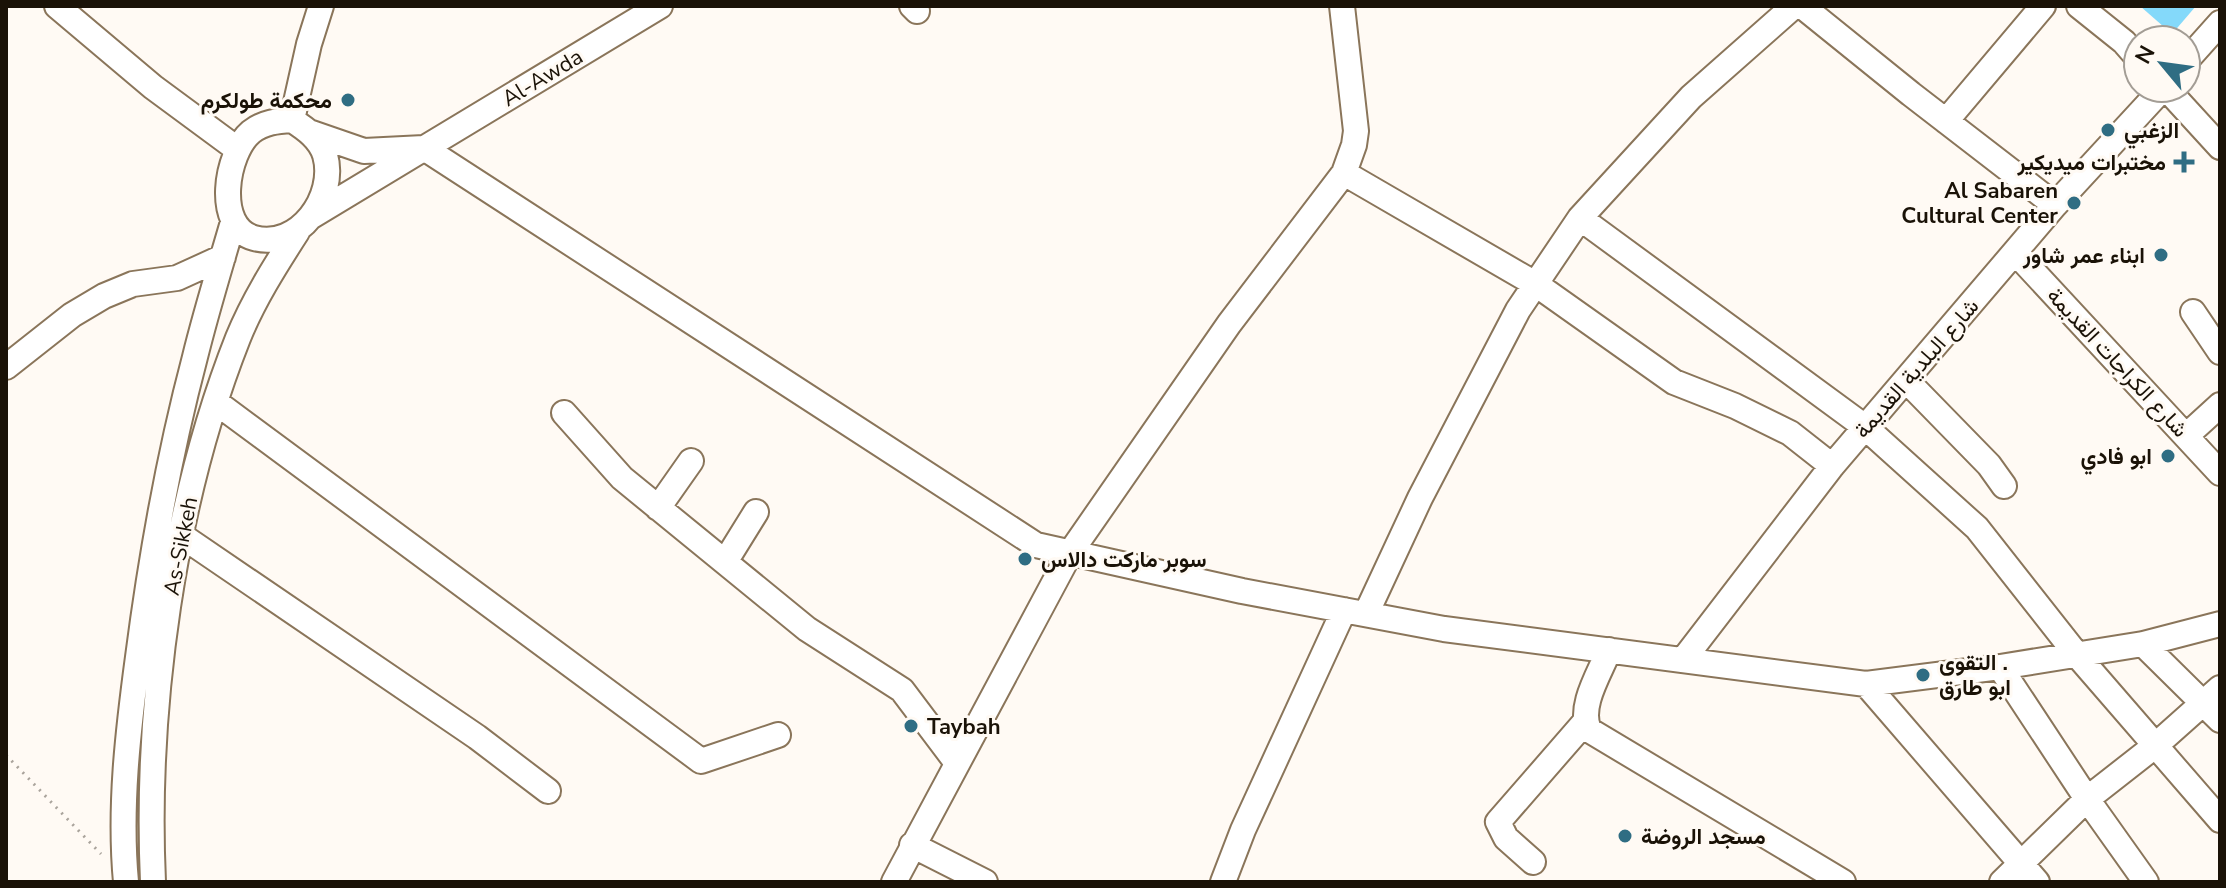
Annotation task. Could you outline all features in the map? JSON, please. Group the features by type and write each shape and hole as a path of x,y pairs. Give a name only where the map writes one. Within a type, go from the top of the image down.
{"street":[{"path":"57,6 153,87 237,149"},
{"path":"300,126 321,6"},
{"name":"Al-Awda","path":"304,224 660,6"},
{"path":"894,882 1070,553 1229,324 1344,173 1356,131 1342,6"},
{"path":"1223,882 1243,830 1355,612 1420,498 1518,310 1580,218 1691,97 1794,6"},
{"path":"1802,6 2055,205"},
{"path":"1946,121 2043,6"},
{"path":"2079,6 2122,40"},
{"path":"2202,43 2220,23"},
{"name":"شارع البلدية القديمة","path":"1683,660 1832,466 2055,205 2149,104"},
{"path":"2179,104 2220,147"},
{"path":"300,126 318,140 326,157 321,199 304,224 273,241 250,238 233,222 228,202 232,165 237,149 250,133 265,123 300,126 364,151 424,148 1036,545 1242,591 1444,629 1866,684 2143,644 2220,624"},
{"path":"1344,173 1537,285 1654,370 1695,392 1735,406 1790,433 1832,466"},
{"path":"1580,218 1865,427 1977,528 2077,655 2220,820"},
{"name":"As-Sikkeh","path":"126,881 123,850 131,706 142,622 158,528 194,359 233,222"},
{"name":"As-Sikkeh","path":"153,882 153,757 159,671 196,467 244,326 267,280 304,224"},
{"name":"شارع الكراجات القديمة","path":"2015,252 2220,473"},
{"path":"6,367 72,315 104,296 133,284 177,278 223,257"},
{"path":"2193,312 2220,352"},
{"path":"1906,380 1989,465 2004,486"},
{"path":"217,403 701,761 778,735"},
{"path":"2186,436 2220,405"},
{"path":"564,413 622,478 658,508 807,629 902,690 957,763"},
{"path":"658,508 691,461"},
{"path":"725,562 756,512"},
{"path":"182,536 477,737 548,791"},
{"path":"2143,644 2211,695 2220,720"},
{"path":"1609,650 1585,710 1585,722 1595,736 1843,882"},
{"path":"2000,667 2146,882"},
{"path":"1866,684 2029,873"},
{"path":"2002,882 2029,873 2087,799 2156,745 2211,695"},
{"path":"1533,862 1506,838 1498,822 1585,722"},
{"path":"912,845 985,882"}],"path":[{"path":"6,755 126,881"}],"building":[{"path":"2140,6 2196,6 2181,24 2161,24"}],"place":[{"name":"محكمة طولكرم","path":"348,100"},
{"name":"الزغبي","path":"2108,130"},
{"name":"مختبرات ميديكير","path":"2184,162"},
{"name":"Al Sabaren Cultural Center","path":"2074,203"},
{"name":"ابناء عمر شاور","path":"2161,255"},
{"name":"ابو فادي","path":"2168,456"},
{"name":"سوبر ماركت دالاس","path":"1025,559"},
{"name":"التقوى . ابو طارق","path":"1923,675"},
{"name":"Taybah","path":"911,726"},
{"name":"مسجد الروضة","path":"1625,836"}]}
